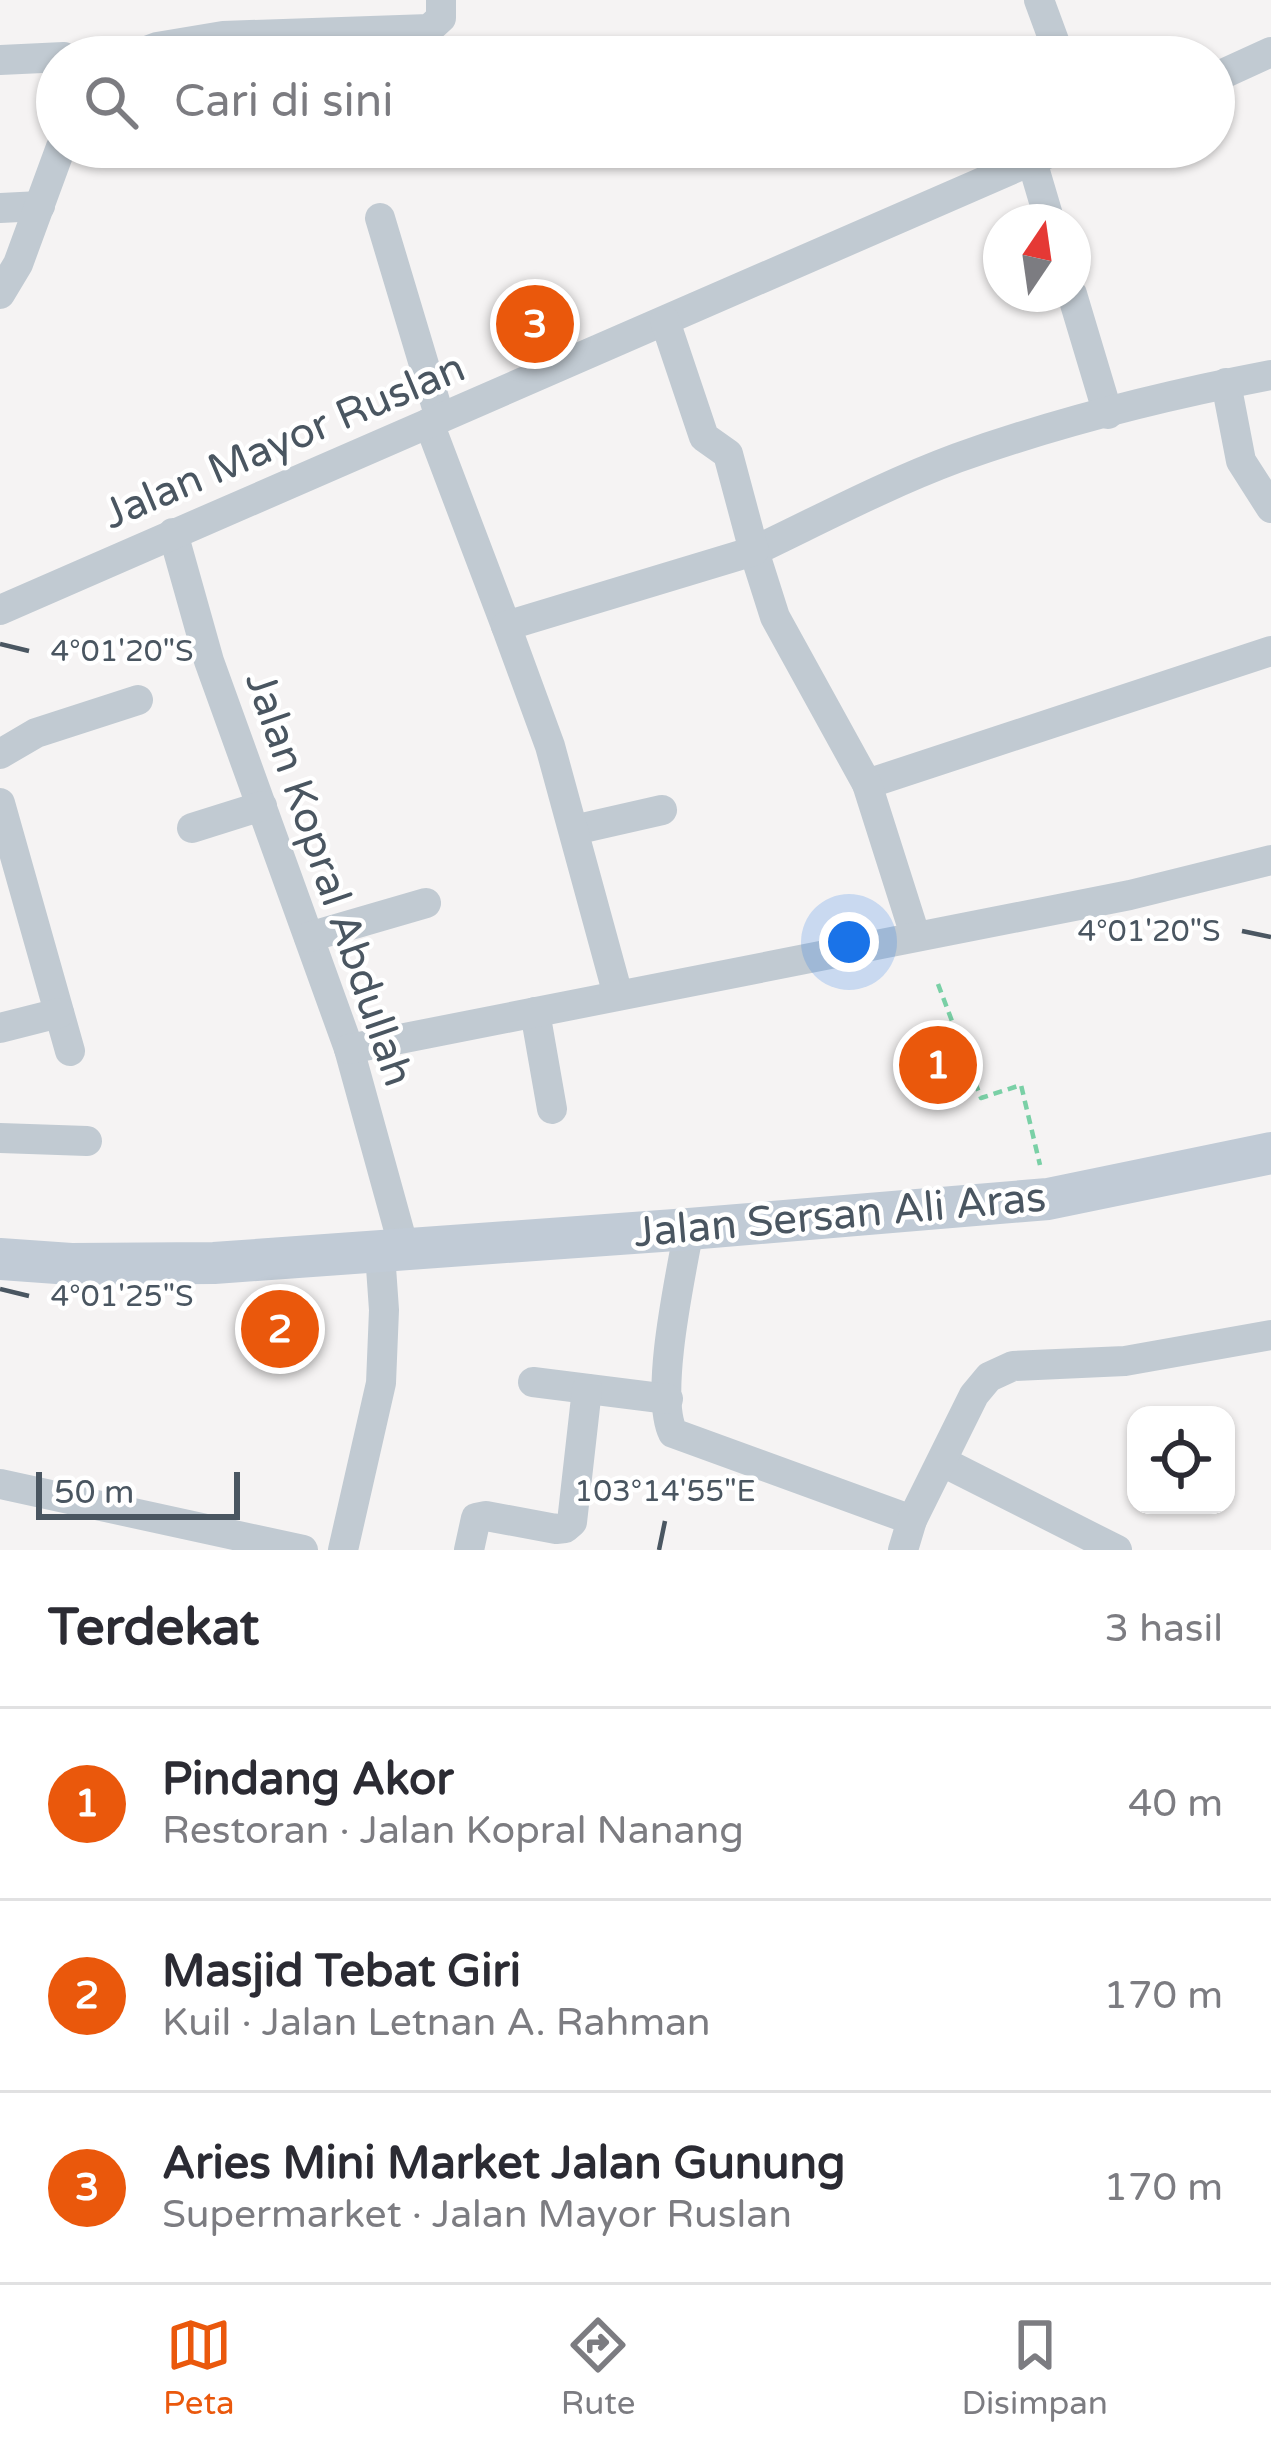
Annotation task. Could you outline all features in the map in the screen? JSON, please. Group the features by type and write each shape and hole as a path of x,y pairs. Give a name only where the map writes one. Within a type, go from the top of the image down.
{"street":[{"path":"223,36 429,29 441,18 441,0"},
{"path":"1039,0 1052,36"},
{"path":"1235,68 1271,52"},
{"path":"0,60 36,58"},
{"path":"0,294 18,264 54,168"},
{"name":"Jalan Mayor Ruslan","path":"0,610 1015,168"},
{"path":"1033,168 1044,204"},
{"path":"0,208 40,206"},
{"path":"380,218 434,421 550,746 618,994"},
{"path":"1077,312 1108,414"},
{"path":"665,321 704,436 728,454 775,617 867,784 915,935"},
{"path":"506,626 754,551 956,458 1108,414 1271,375"},
{"path":"1226,383 1241,460 1271,508"},
{"name":"Jalan Kopral Abdullah","path":"173,533 203,643 349,1049 393,1253 384,1310 381,1383 344,1550"},
{"path":"867,784 1271,651"},
{"path":"0,754 37,733 138,700"},
{"path":"0,803 70,1051"},
{"path":"192,828 262,806"},
{"path":"574,830 662,810"},
{"path":"349,1049 1130,896 1271,860"},
{"path":"309,937 426,903"},
{"path":"535,1012 551,1109"},
{"path":"0,1028 59,1013"},
{"path":"0,1138 87,1141"},
{"name":"Jalan Sersan Ali Aras","path":"0,1259 71,1264 214,1263 689,1229 1048,1199 1271,1153"},
{"path":"689,1229 671,1333 668,1425 673,1433 908,1535 982,1382 1012,1366 1125,1361 1271,1335"},
{"path":"533,1382 668,1399"},
{"path":"469,1550 476,1518 556,1529 572,1522 587,1389"},
{"path":"944,1462 1117,1550"},
{"path":"0,1484 303,1550"}],"path":[{"path":"938,984 981,1097 1022,1085 1048,1199"}],"building":[{"path":"951,1028 975,1087 921,1100 903,1043"}],"place":[{"name":"Aries Mini Market Jalan Gunung","path":"535,324"},
{"name":"Pindang Akor","path":"938,1065"},
{"name":"Masjid Tebat Giri","path":"280,1329"}]}
